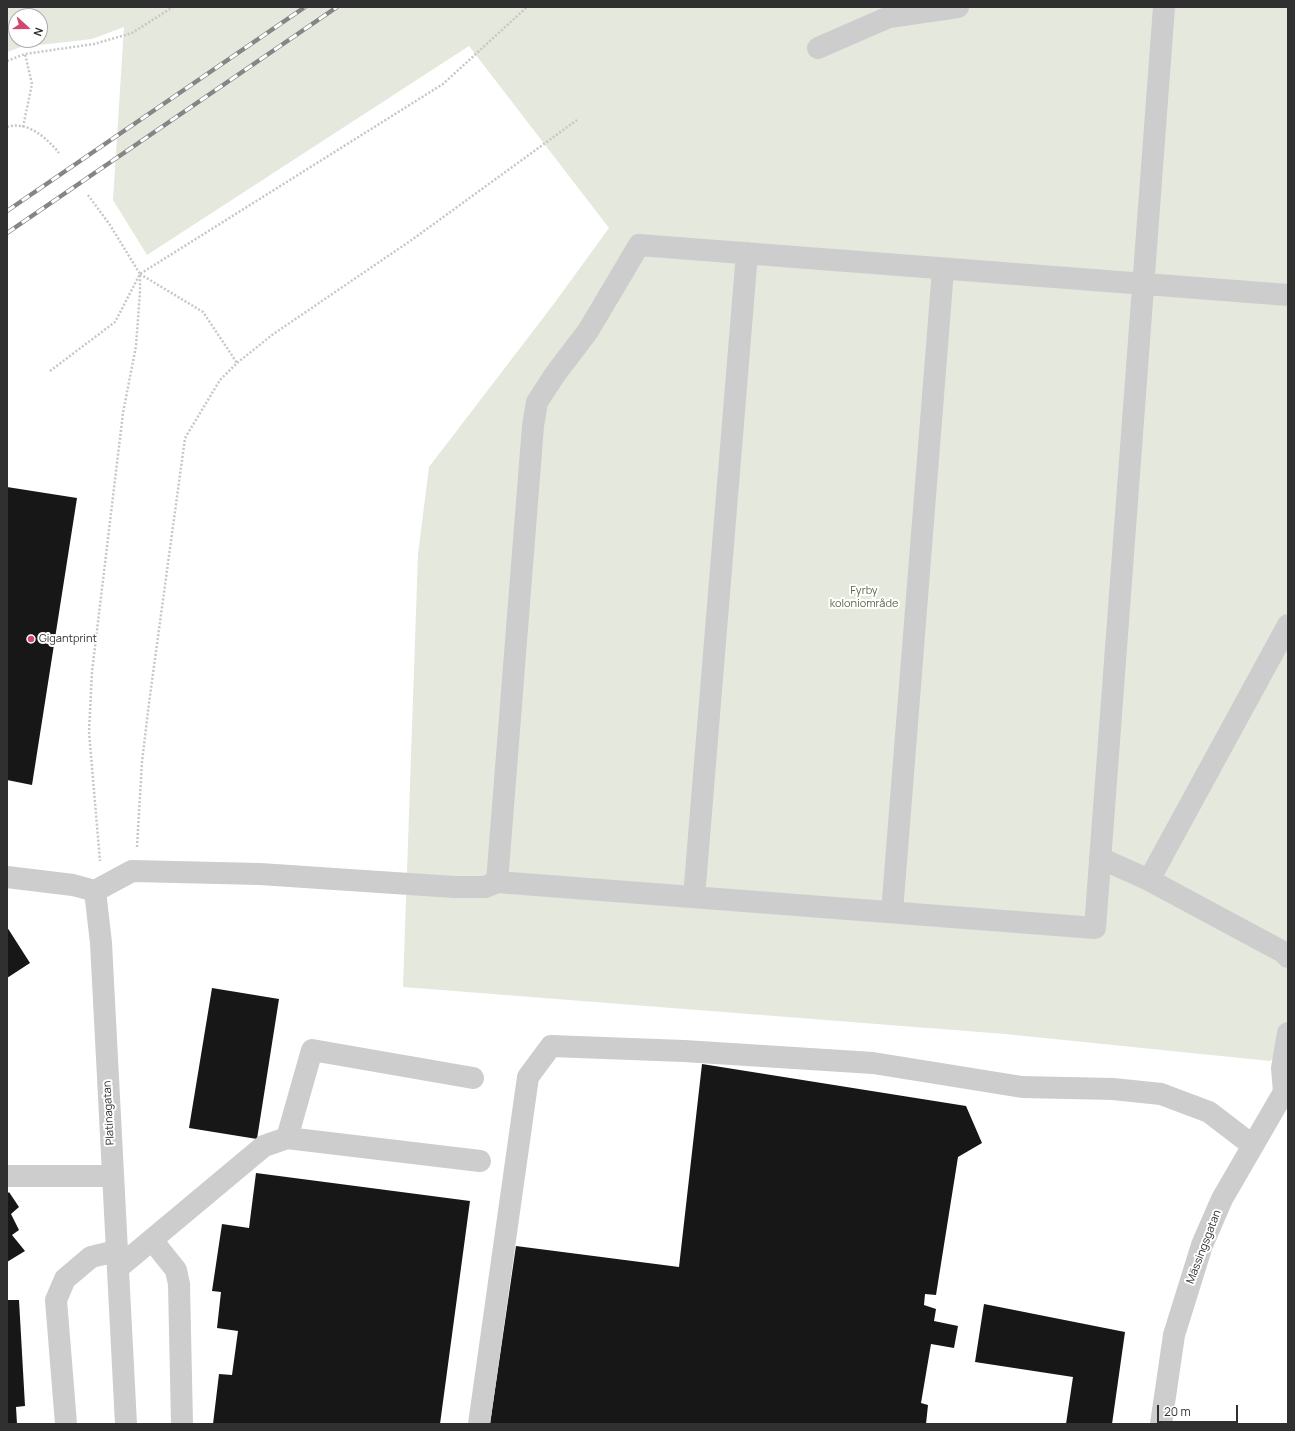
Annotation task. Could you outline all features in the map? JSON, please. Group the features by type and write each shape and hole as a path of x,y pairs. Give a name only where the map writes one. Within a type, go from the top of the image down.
{"street":[{"path":"818,48 889,17 958,7"},
{"path":"7,877 73,885 95,891 132,871 260,874 454,887 485,887 497,882 1095,928 1164,7"},
{"path":"497,882 532,434 537,402 591,325 639,245 943,270 1288,295"},
{"path":"694,897 747,253"},
{"path":"892,912 943,270"},
{"path":"1149,880 1288,625"},
{"path":"1100,858 1149,880 1283,952 1288,957"},
{"name":"Platinagatan","path":"95,891 101,943 126,1424"},
{"path":"1286,1089 1282,1068 1288,1033"},
{"path":"479,1424 528,1076 551,1046 684,1050 873,1063 1022,1087 1113,1090 1161,1094 1209,1112 1252,1145"},
{"path":"287,1138 312,1050 473,1078"},
{"name":"Mässingsgatan","path":"1161,1424 1174,1335 1185,1294 1202,1245 1219,1206 1252,1145 1286,1089"},
{"path":"66,1424 56,1300 65,1279 91,1257 117,1260 152,1240 264,1146 287,1138 480,1161"},
{"path":"7,1176 113,1176"},
{"path":"152,1240 176,1270 179,1284 182,1424"}],"path":[{"path":"7,61 25,54 94,44 132,33 173,7"},
{"path":"50,371 115,322 140,274 443,84 527,7"},
{"path":"23,127 32,84 25,54"},
{"path":"132,871 138,843 142,762 149,703 185,438 220,380 237,362 272,335 413,239 576,120"},
{"path":"7,127 23,127 44,137 58,153"},
{"path":"88,195 110,224 140,274 203,312 237,362"},
{"path":"95,891 100,864 89,732 92,672 123,413 136,346 140,308 140,274"}],"green space":[{"name":"Fyrby koloniområde","path":"7,7 1288,7 1288,1045 1270,1061 1005,1034 403,987 418,554 429,467 553,305 609,228 469,46 147,255 113,200 124,27 92,39 48,44 48,8 8,8 8,48 18,48 7,52"}],"building":[{"name":"Gigantprint","path":"7,487 77,498 32,785 7,780"},
{"path":"7,927 30,963 7,978"},
{"path":"212,988 279,999 257,1139 189,1128"},
{"path":"702,1064 966,1106 982,1143 958,1157 936,1295 925,1294 924,1305 936,1309 934,1321 958,1326 954,1348 931,1344 921,1403 928,1405 926,1424 490,1424 516,1246 679,1267"},
{"path":"256,1173 470,1201 440,1424 213,1424 219,1374 232,1375 238,1331 217,1328 221,1292 212,1291 222,1224 249,1228"},
{"path":"9,1192 19,1207 11,1214 19,1230 12,1235 25,1251 7,1262 7,1194"},
{"path":"7,1300 19,1300 25,1406 16,1407 17,1424 7,1424"},
{"path":"984,1304 1125,1332 1112,1424 1066,1424 1073,1377 975,1362"}],"railway":[{"path":"7,211 305,7"},
{"path":"7,233 337,7"}],"place":[{"name":"Gigantprint","path":"31,639"}]}
